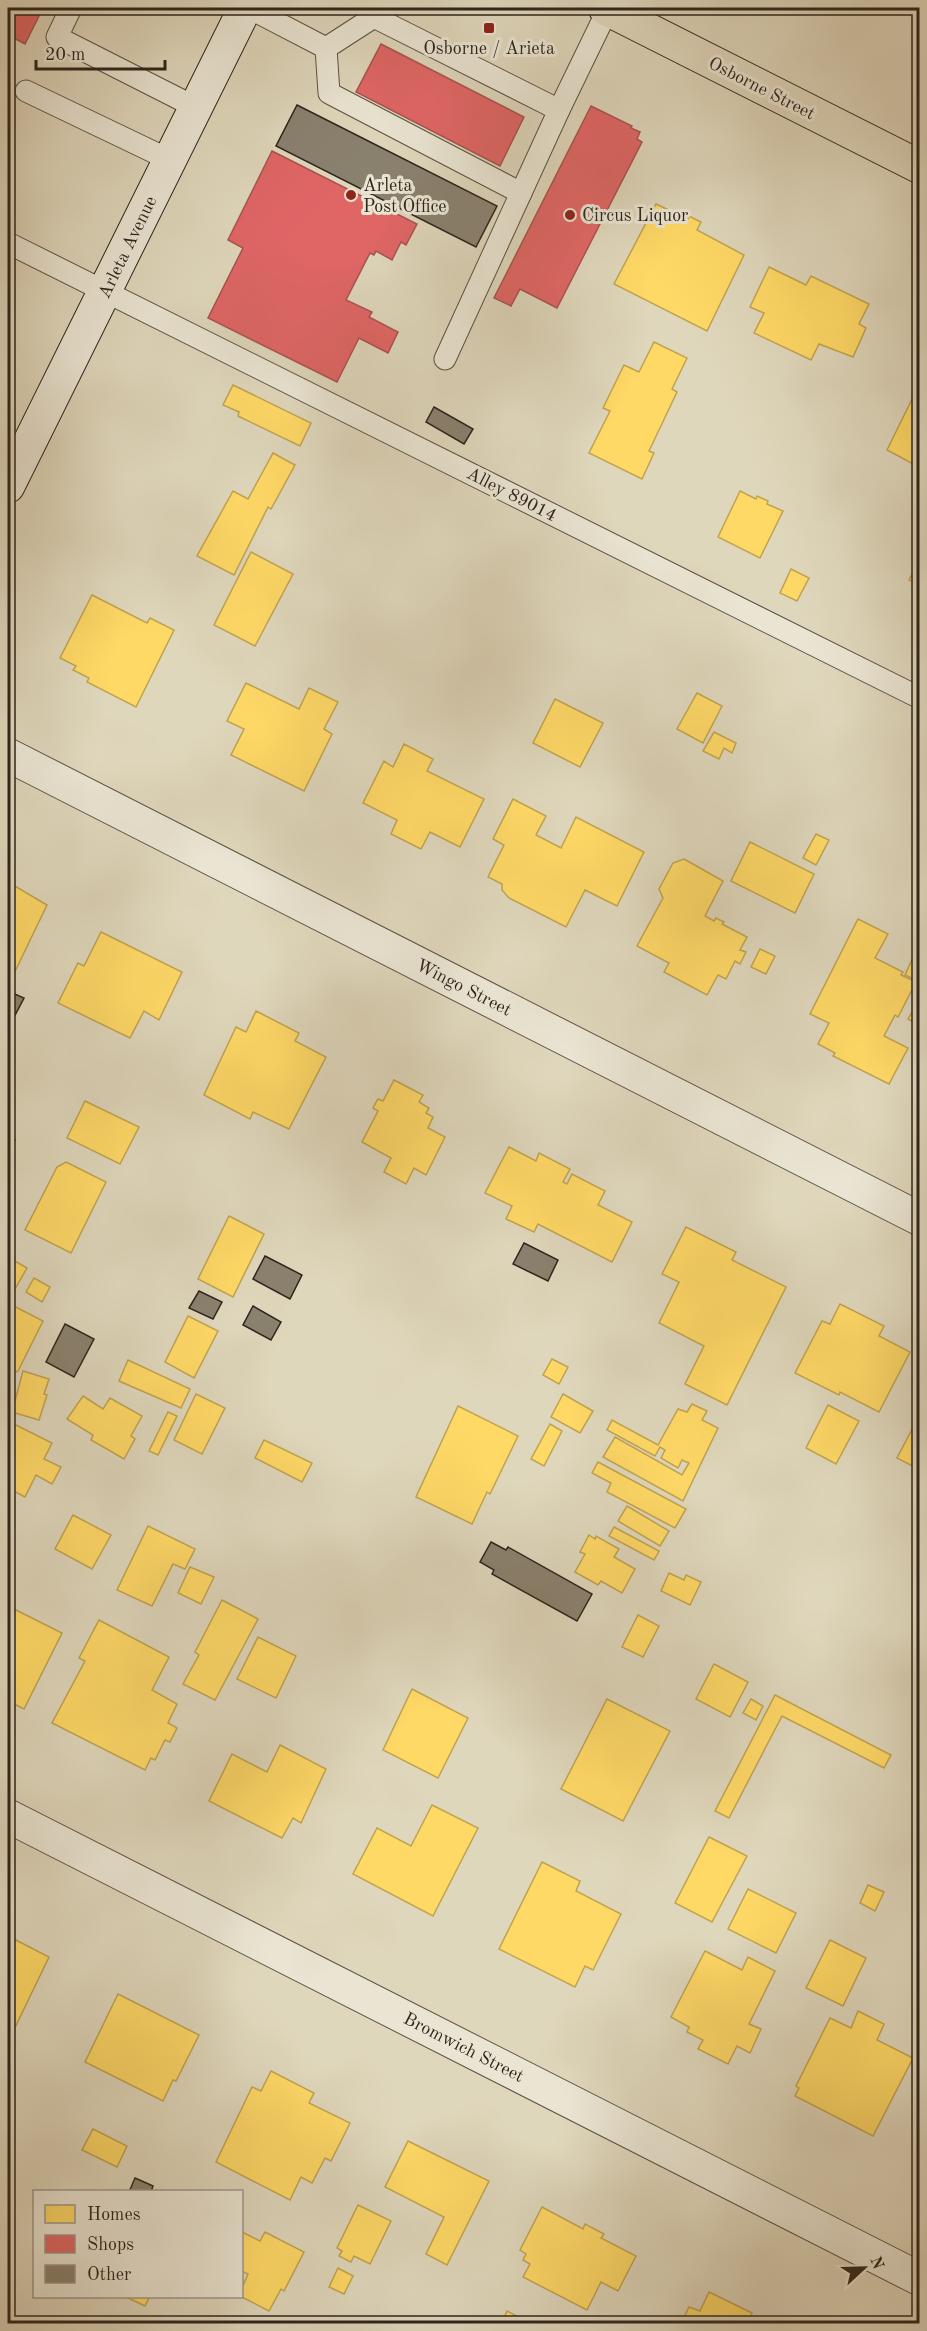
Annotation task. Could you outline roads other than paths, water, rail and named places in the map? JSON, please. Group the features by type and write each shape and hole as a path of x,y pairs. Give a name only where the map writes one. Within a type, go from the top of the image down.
{"main road":[{"name":"Osborne Street","path":"607,8 920,167"}],"street":[{"name":"Arleta Avenue","path":"8,486 195,107 247,8"},
{"name":"Wingo Street","path":"8,755 920,1219"},
{"name":"Bromwich Street","path":"8,1816 920,2278"}],"lane":[{"path":"70,8 57,37 195,107"},
{"path":"247,8 326,48"},
{"path":"445,358 607,8"},
{"path":"326,48 374,17 559,110"},
{"path":"326,48 329,93 521,193"},
{"path":"26,91 170,160"},
{"name":"Alley 89014","path":"8,243 920,698"}],"place":[{"name":"Osborne / Arieta","path":"489,28"},
{"name":"Arleta Post Office","path":"351,195"},
{"name":"Circus Liquor","path":"570,215"}]}
